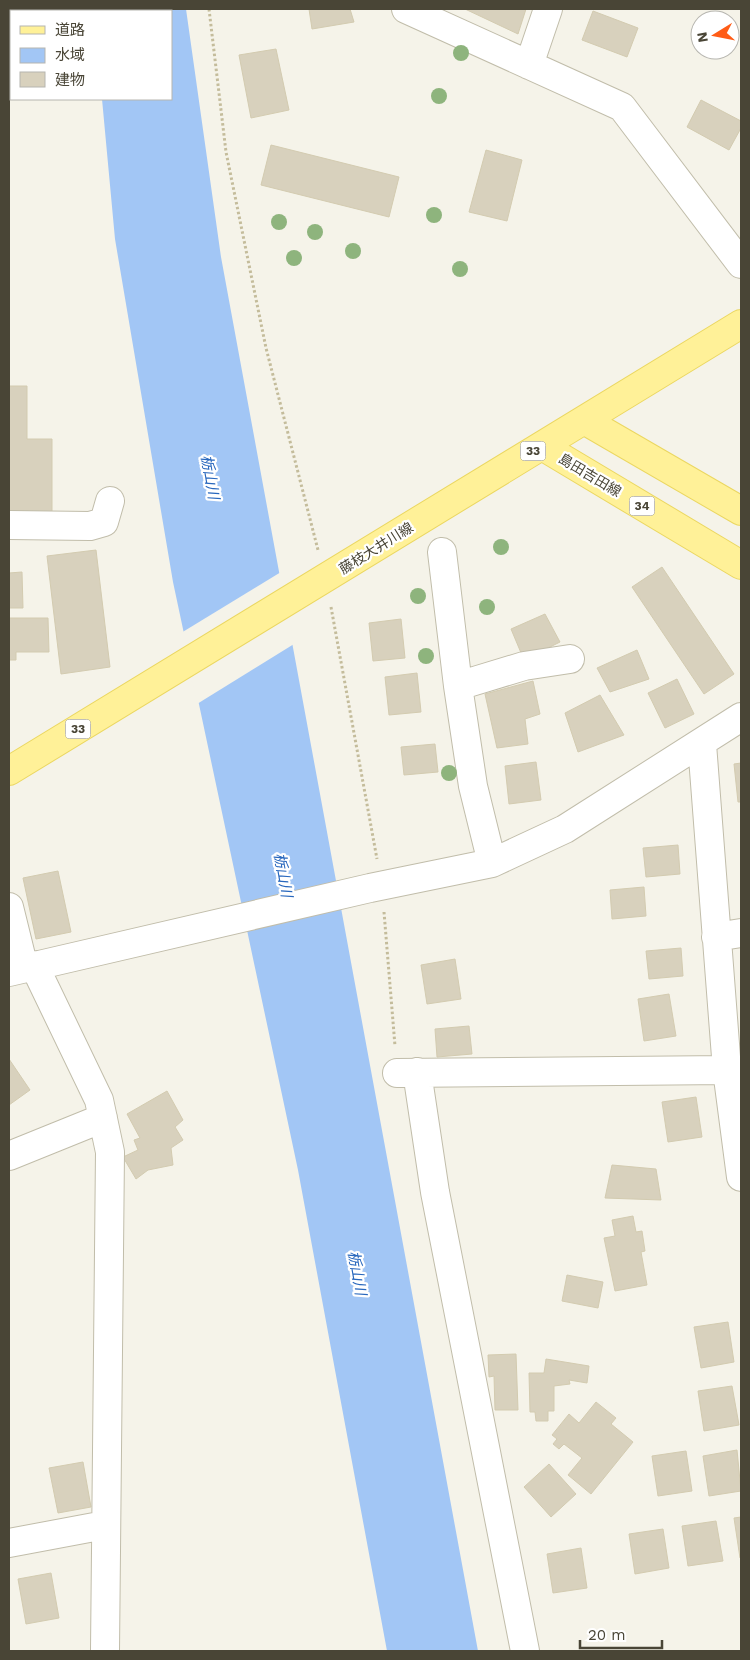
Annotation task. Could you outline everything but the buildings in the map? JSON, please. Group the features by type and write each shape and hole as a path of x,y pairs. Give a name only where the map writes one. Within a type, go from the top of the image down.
{"main road":[{"name":"藤枝大井川線","path":"9,771 320,583 741,324"},
{"path":"584,420 741,511"},
{"name":"島田吉田線","path":"542,446 741,565"}],"street":[{"path":"406,9 622,107 741,264"},
{"path":"529,65 548,9"},
{"path":"9,525 90,526 104,522 110,501"},
{"path":"442,552 458,686 473,786 492,864"},
{"path":"458,686 524,666 570,659"},
{"path":"22,968 191,932 376,887 492,864 565,829 702,744 741,717"},
{"path":"702,744 729,935 727,1070 741,1177"},
{"path":"9,907 22,968 98,1100 110,1152 105,1651"},
{"path":"525,1651 435,1192 407,1072 727,1070"},
{"path":"9,1156 103,1118"},
{"path":"9,1543 105,1525"}],"path":[{"path":"209,9 226,152 266,348 320,583 376,887"}],"water":[{"name":"栃山川","path":"186,9 221,257 478,1651 387,1651 298,1170 173,582 115,239 102,100 172,100 172,10 94,10"}],"pier":[{"path":"281,572 294,644 197,704 181,633"}]}
